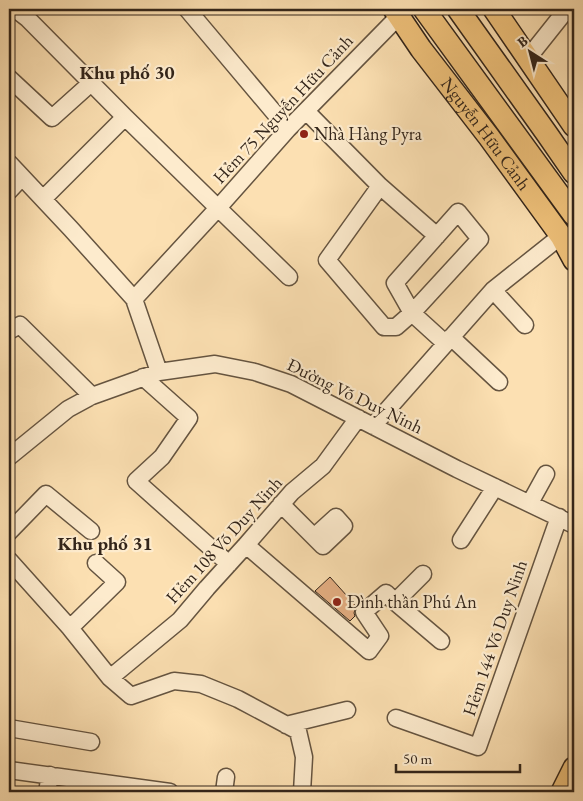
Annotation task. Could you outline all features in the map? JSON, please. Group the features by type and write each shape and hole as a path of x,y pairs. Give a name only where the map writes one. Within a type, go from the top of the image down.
{"main road":[{"name":"Nguyễn Hữu Cảnh","path":"424,9 574,215"},
{"path":"458,9 574,173"},
{"path":"494,9 574,126"},
{"name":"Nguyễn Hữu Cảnh","path":"396,12 421,49 489,137 561,236 574,260"},
{"path":"533,198 552,184"},
{"path":"562,792 574,768"}],"street":[{"path":"187,9 288,129"},
{"path":"528,58 567,9"},
{"path":"19,10 125,117 289,277"},
{"name":"Hẻm 75 Nguyễn Hữu Cảnh","path":"134,299 396,12"},
{"path":"9,78 52,118 91,83"},
{"path":"306,111 380,186 437,236"},
{"path":"43,199 125,117"},
{"path":"9,163 134,299 159,372"},
{"path":"9,191 22,177"},
{"path":"380,186 327,260 384,327 396,327 412,313 480,239 458,212 395,283 412,313 499,382"},
{"path":"373,426 493,290 561,236"},
{"path":"493,290 525,325"},
{"path":"9,331 20,325 92,396"},
{"name":"Đường Võ Duy Ninh","path":"9,457 68,409 92,396 159,372 215,364 255,372 292,384 574,525"},
{"path":"143,377 189,418 162,456 136,481 228,564"},
{"name":"Hẻm 108 Võ Duy Ninh","path":"110,678 180,620 206,588 246,546 292,492 323,466 358,418"},
{"path":"530,503 546,474"},
{"path":"461,540 495,487"},
{"path":"9,532 46,494 90,531"},
{"path":"281,504 314,537"},
{"name":"Hẻm 144 Võ Duy Ninh","path":"396,718 478,747 559,517"},
{"path":"246,546 369,651 380,636 364,612 386,593 441,642"},
{"path":"9,560 70,628 110,678 131,696 174,681 201,684 238,699 298,731 304,757 302,792"},
{"path":"70,628 117,582 96,563"},
{"path":"395,602 423,574"},
{"path":"286,725 347,710"},
{"path":"9,728 91,742"},
{"path":"9,770 170,792"},
{"path":"47,792 50,775"}],"building":[{"name":"Đình thần Phú An","path":"330,577 356,606 355,616 350,621 315,591"}],"place":[{"name":"Nhà Hàng Pyra","path":"304,134"},
{"name":"Đình thần Phú An","path":"337,602"}],"district":[{"name":"Khu phố 30","path":"127,72"},
{"name":"Khu phố 31","path":"105,543"}]}
